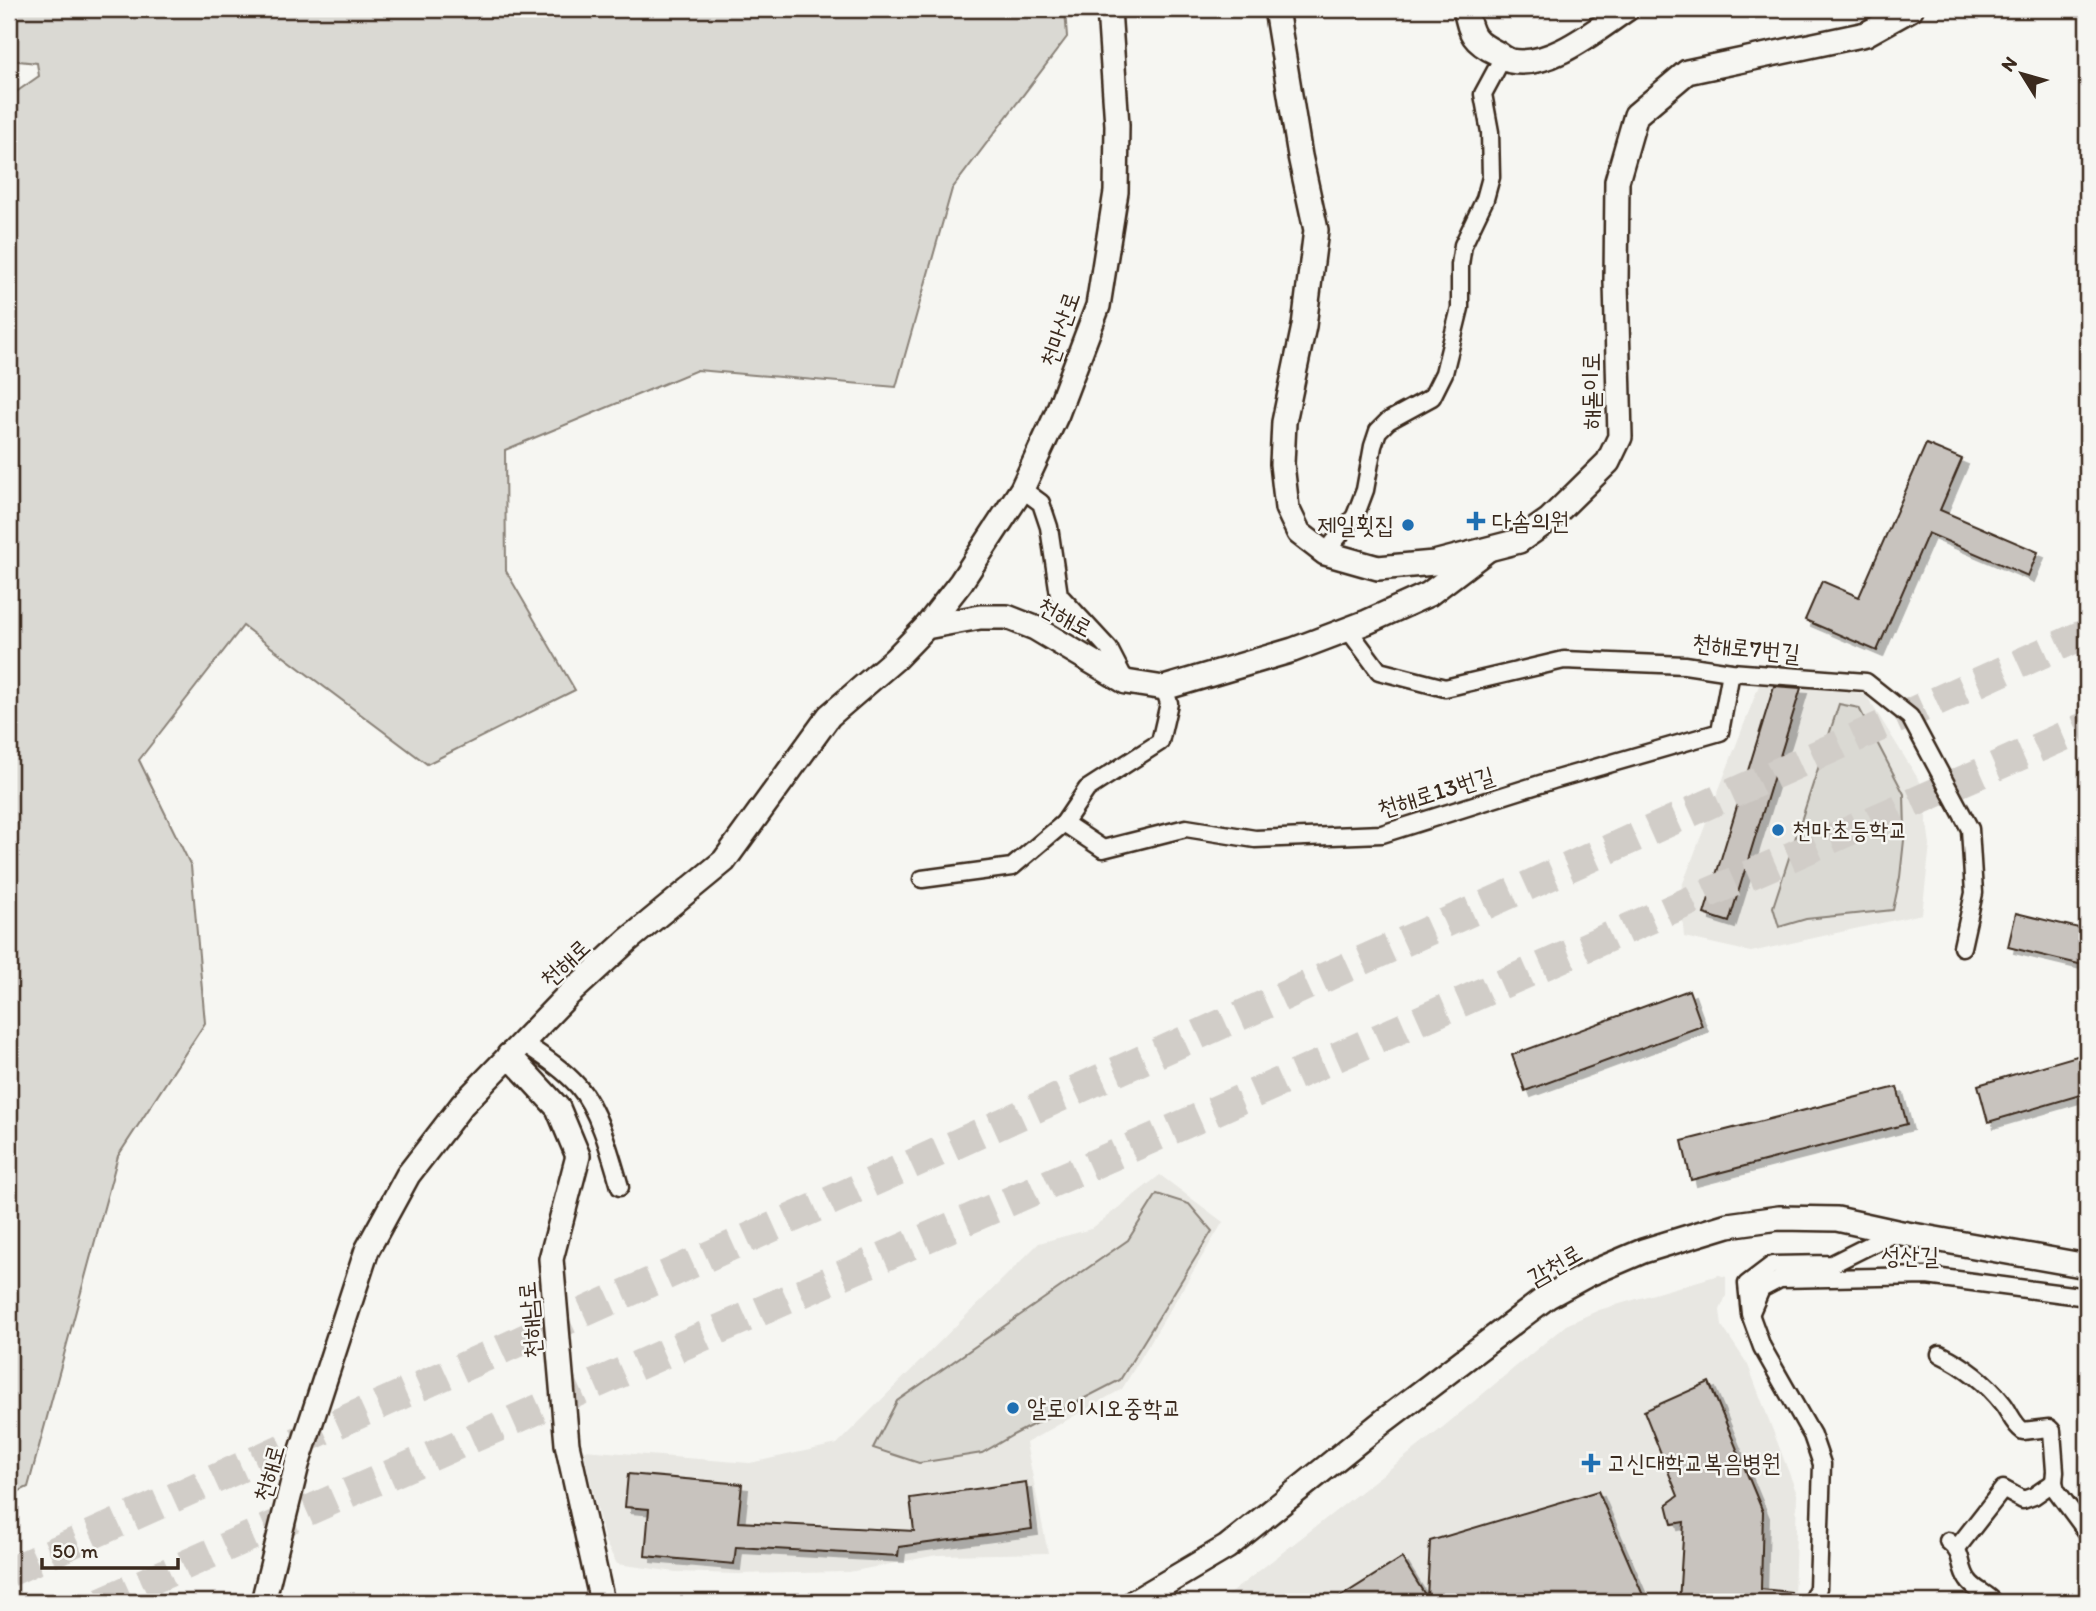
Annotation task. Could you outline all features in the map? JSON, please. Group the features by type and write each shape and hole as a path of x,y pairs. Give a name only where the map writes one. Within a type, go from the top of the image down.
{"street":[{"name":"천마산로","path":"926,627 961,582 1021,489 1058,414 1098,306 1116,192 1117,125 1109,9"},
{"name":"해돋이로","path":"1276,9 1300,156 1316,230 1304,326 1284,422 1282,464 1287,508 1299,533 1325,553 1378,568 1434,563 1519,541 1549,520 1608,462 1620,437 1616,282 1617,181 1636,115 1687,72 1866,34 1911,9"},
{"path":"1465,9 1472,37 1511,61 1538,60 1571,47 1627,9"},
{"path":"1325,553 1355,516 1365,490 1378,431 1388,421 1432,397 1444,373 1460,307 1460,265 1464,245 1485,199 1491,177 1490,132 1483,94 1503,57"},
{"name":"천해로","path":"1021,489 1041,503 1049,527 1059,595 1109,649 1126,681"},
{"name":"천해로","path":"263,1602 297,1465 367,1250 408,1175 462,1105 568,995 628,940 724,861 829,716 895,659 926,627 980,617 1007,617 1035,628 1126,681 1164,688 1293,650 1429,594 1487,550"},
{"name":"천해로7번길","path":"1347,628 1379,671 1445,688 1564,660 1685,665 1731,672 1866,682 1910,718 1970,829 1975,893 1962,947"},
{"name":"천해로13번길","path":"1064,823 1103,849 1186,828 1255,839 1382,834 1553,780 1720,732 1731,672"},
{"path":"922,879 1013,867 1064,823 1087,789 1160,742 1170,703 1164,688"},
{"path":"516,1048 547,1059 580,1088 596,1119 620,1187"},
{"name":"천해남로","path":"516,1048 558,1108 578,1156 551,1259 567,1444 602,1602"},
{"name":"감천로","path":"1134,1602 1227,1547 1385,1420 1547,1297 1589,1274 1643,1251 1728,1225 1779,1218 1837,1219 1896,1232 2087,1265"},
{"name":"성산길","path":"1811,1602 1818,1588 1822,1464 1812,1435 1762,1347 1750,1314 1747,1284 1772,1265 1832,1264 1896,1232"},
{"name":"성산길","path":"1750,1314 1761,1289 1780,1279 1927,1276 2087,1297"},
{"path":"1940,1354 1974,1374 1987,1386 2003,1404 2017,1427 2023,1431 2049,1428 2052,1431 2056,1490 2087,1532"},
{"path":"1994,1602 1965,1577 1952,1545 2003,1489 2023,1500 2054,1482"}],"shaded area":[{"path":"9,9 1065,9 1067,37 952,189 896,387 697,370 505,450 506,571 575,690 427,764 243,626 139,760 191,866 205,1023 118,1156 28,1487 9,1496 9,97 39,76 37,63 9,60"},
{"path":"1761,680 1810,682 1866,695 1922,785 1930,845 1922,914 1751,952 1684,937 1680,891"},
{"path":"1839,704 1859,708 1904,794 1905,831 1893,910 1806,919 1779,927 1773,907"},
{"path":"1160,1175 1223,1222 1122,1389 1026,1443 1048,1553 937,1555 849,1572 676,1572 617,1564 605,1542 583,1450 750,1463 837,1444 1039,1243 1091,1229"},
{"path":"1157,1194 1189,1204 1212,1231 1120,1380 982,1453 919,1463 873,1448 897,1401 1128,1240"},
{"name":"고신대학교복음병원","path":"1719,1275 1726,1277 1726,1296 1720,1310 1722,1326 1748,1365 1797,1494 1794,1602 1219,1602 1437,1432 1566,1325 1599,1310"}],"building":[{"path":"1926,444 1962,459 1940,510 2038,552 2028,576 1928,533 1877,651 1805,620 1822,581 1859,597"},
{"path":"1774,686 1801,688 1729,922 1704,914"},
{"path":"2016,913 2087,930 2087,966 2008,947"},
{"path":"1689,990 1702,1026 1525,1091 1512,1055"},
{"path":"2087,1053 2087,1093 1988,1122 1978,1085"},
{"path":"1897,1087 1907,1124 1691,1180 1682,1141"},
{"path":"1709,1382 1763,1512 1761,1589 1791,1592 1791,1602 1679,1602 1684,1522 1672,1524 1667,1504 1678,1496 1644,1411"},
{"path":"628,1474 742,1484 738,1522 914,1531 910,1498 1026,1482 1032,1529 899,1547 898,1556 736,1547 734,1564 645,1556 649,1509 625,1507"},
{"path":"1598,1491 1646,1602 1467,1602 1463,1596 1454,1602 1332,1602 1402,1558 1427,1598 1430,1541"}],"tunnel":[{"path":"9,1572 2087,633"},
{"path":"101,1602 2087,726"}],"place":[{"name":"다솜의원","path":"1476,521"},
{"name":"제일횟집","path":"1408,525"},
{"name":"천마초등학교","path":"1778,830"},
{"name":"알로이시오중학교","path":"1013,1408"},
{"name":"고신대학교복음병원","path":"1591,1463"}]}
